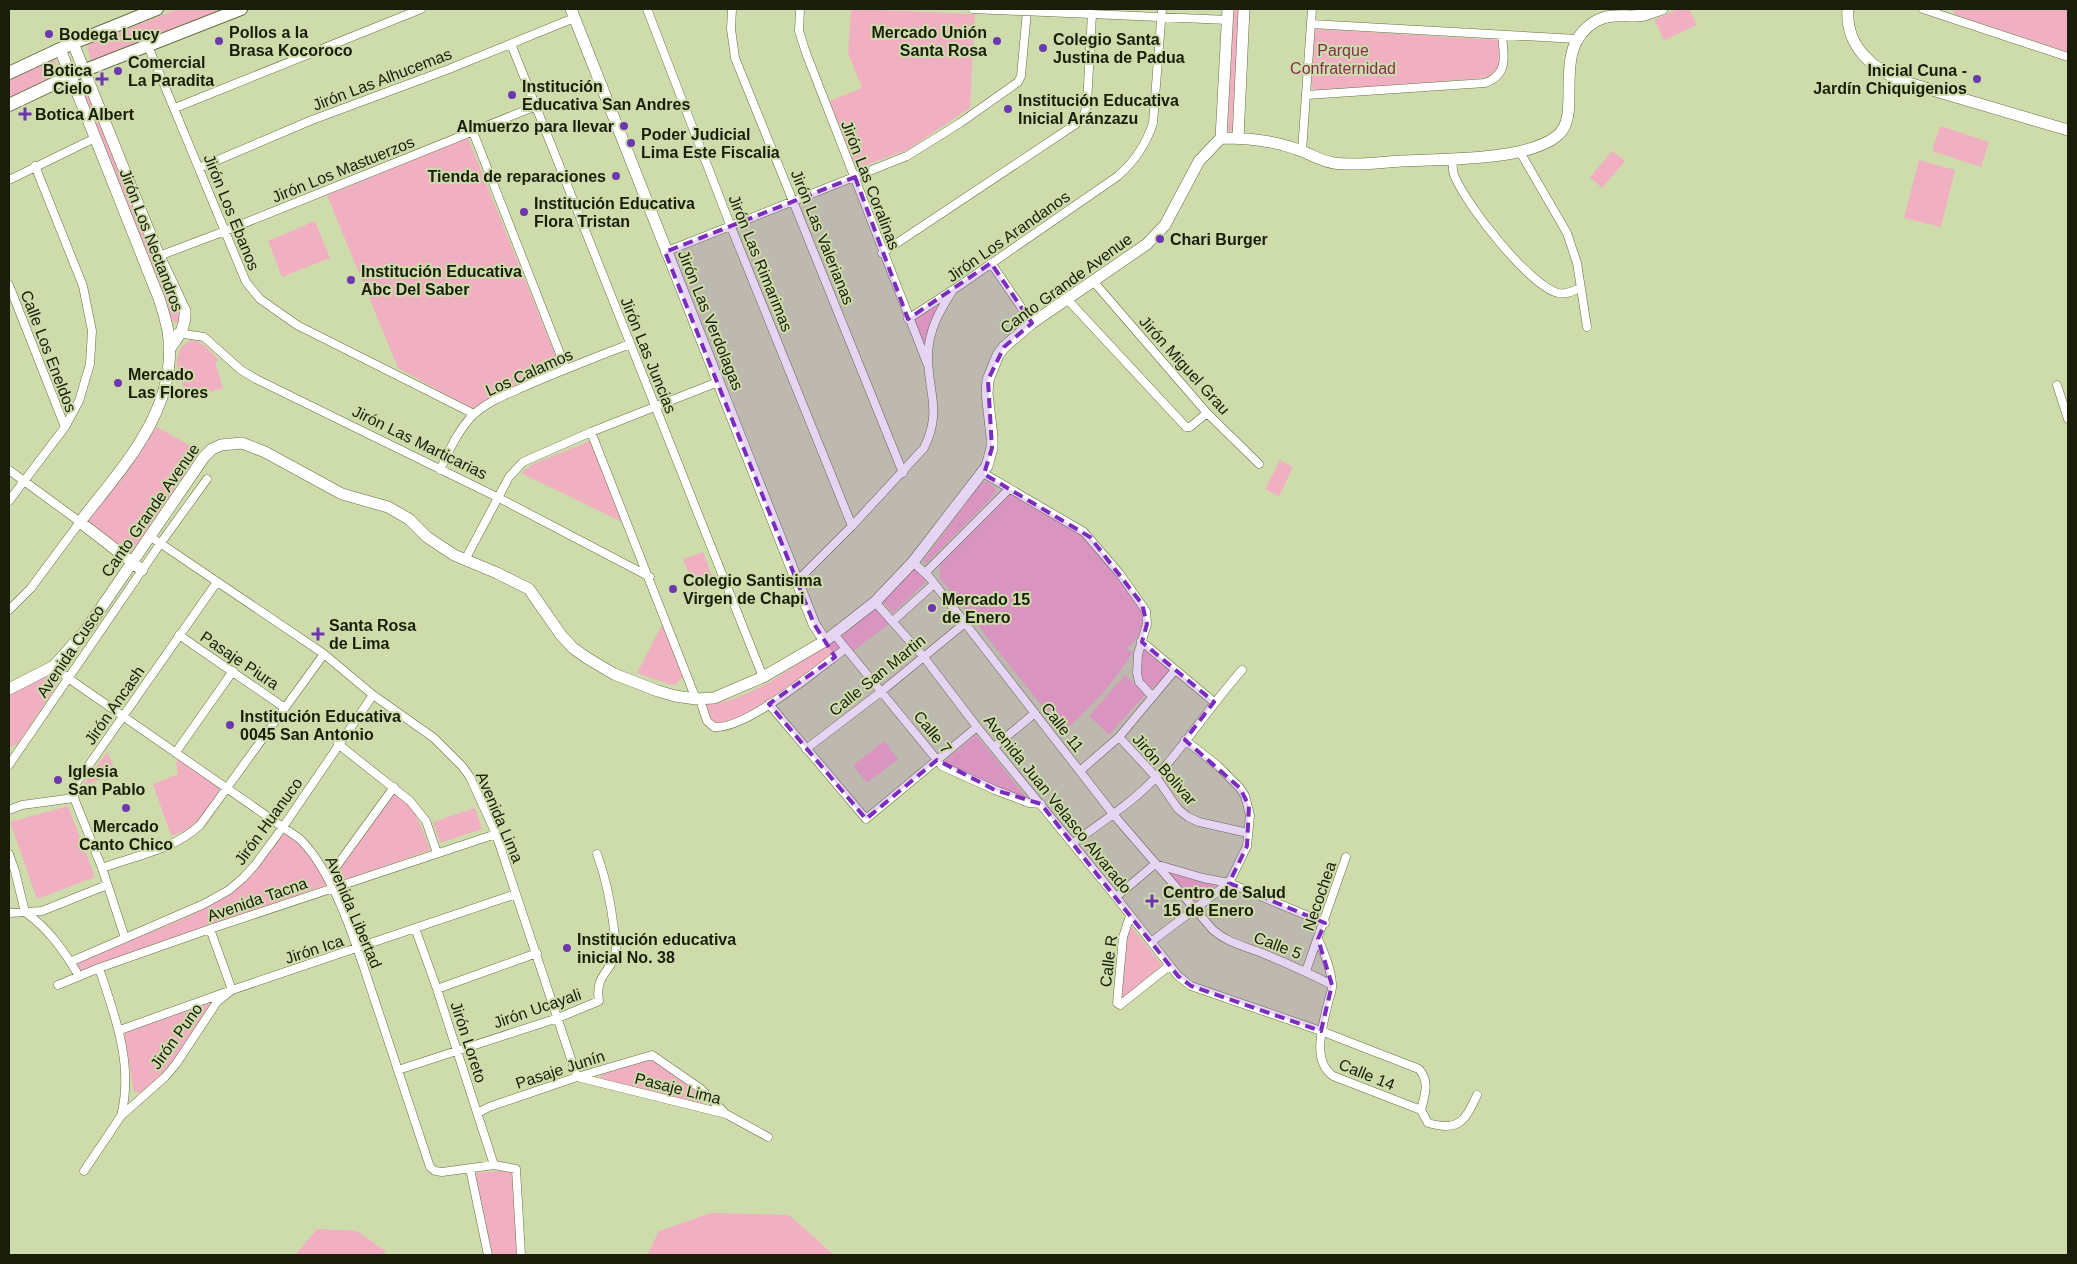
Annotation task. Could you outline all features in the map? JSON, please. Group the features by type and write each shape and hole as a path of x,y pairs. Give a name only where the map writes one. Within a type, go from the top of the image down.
{"main road":[{"path":"9,73 73,43 158,9"},
{"path":"9,105 70,76 241,9"}],"street":[{"path":"174,108 421,9"},
{"name":"Jirón Las Rimarimas","path":"647,9 852,526"},
{"name":"Jirón Las Valerianas","path":"732,9 731,29 735,58 903,473"},
{"name":"Jirón Las Coralinas","path":"800,9 799,31 806,53 928,368"},
{"path":"974,9 1092,14 1228,14 1221,138 1238,138 1277,143 1325,161 1344,164 1520,152 1548,142 1558,136 1566,125 1569,67 1577,39 1588,26 1606,17 1643,15 1662,9"},
{"path":"1238,138 1244,9"},
{"path":"1302,151 1312,9"},
{"path":"1848,9 1849,28 1857,49 1874,66 1889,75 1905,82 2068,130"},
{"path":"1923,9 2068,57"},
{"path":"1949,9 1954,20"},
{"path":"666,252 907,156 960,123 1018,82 1021,76 1027,11"},
{"name":"Jirón Las Alhucemas","path":"199,168 312,120 511,44 572,13"},
{"name":"Jirón Las Verdolagas","path":"572,13 814,624 829,638"},
{"name":"Jirón Los Arandanos","path":"798,580 903,473 924,448 930,435 934,410 933,392 928,368 932,330 952,290 1118,176 1135,160 1149,136 1153,123 1162,13"},
{"path":"882,253 1076,124 1082,118 1086,112 1087,103 1092,14"},
{"path":"1311,24 1577,39"},
{"path":"1307,95 1485,83 1495,79 1502,70 1504,56 1502,35"},
{"path":"73,43 159,256 185,311 185,320 181,334 169,350"},
{"name":"Jirón Las Juncias","path":"511,44 763,677"},
{"name":"Jirón Los Ebanos","path":"148,46 246,282 260,299 297,325 474,414"},
{"name":"Jirón Los Nectandros","path":"9,610 31,588 136,450 151,424 164,391 169,350 168,331 160,301 60,49"},
{"name":"Jirón Los Mastuerzos","path":"159,256 225,232 536,106"},
{"path":"473,132 566,369"},
{"path":"9,180 95,138"},
{"name":"Canto Grande Avenue","path":"9,689 54,666 86,630 132,562 155,540 204,457 212,449 230,443 242,443 265,452 342,494 388,507 400,513 440,546 529,589 561,635 573,648 602,667 658,691 699,702 714,698 763,677 829,638 875,602 913,562 988,466 992,448 988,380 1001,351 1032,323 1140,249 1156,235 1164,225 1199,161 1221,138"},
{"path":"1520,152 1568,233 1577,263 1587,327"},
{"path":"1452,158 1454,176 1509,254 1548,288 1560,293 1568,293 1580,288"},
{"path":"9,501 64,427 79,400 90,364 92,331 83,286 35,166"},
{"path":"991,263 1032,323"},
{"name":"Jirón Miguel Grau","path":"1092,281 1207,413 1259,464"},
{"name":"Calle Los Eneldos","path":"9,285 64,427"},
{"path":"908,319 952,290"},
{"path":"1067,299 1186,427 1190,427 1207,413"},
{"name":"Jirón Las Marticarias","path":"168,331 204,337 241,370 256,379 499,498 650,577"},
{"name":"Los Calamos","path":"440,470 453,443 474,414 504,396 630,344"},
{"path":"466,560 509,477 523,462 591,432 718,382"},
{"path":"2057,385 2068,419"},
{"path":"591,432 709,724 720,728 730,725 769,704 845,649"},
{"path":"9,470 13,475 25,481 142,570"},
{"path":"983,473 1084,532 1099,546 1146,611 1147,624 1138,654 1137,673 1139,682 1152,696"},
{"name":"Avenida Cusco","path":"9,765 142,570 155,540 207,479"},
{"path":"925,573 1009,489"},
{"name":"Avenida Lima","path":"155,540 324,654 373,695 422,728 454,756 470,777 496,834 577,1077"},
{"name":"Calle 11","path":"913,562 925,573 965,623 1113,814 1195,908"},
{"name":"Jirón Ancash","path":"74,798 77,782 217,582"},
{"path":"893,621 934,584"},
{"name":"Avenida Juan Velasco Alvarado","path":"875,602 923,656 1178,976 1191,986 1321,1030 1419,1069 1425,1077 1427,1086 1421,1110"},
{"name":"Calle San Martin","path":"806,748 882,691 965,623"},
{"name":"Pasaje Piura","path":"179,635 285,708"},
{"name":"Calle 7","path":"829,638 845,649 882,691 942,766 995,790 1029,803 1041,804"},
{"path":"1141,641 1214,702"},
{"path":"102,868 178,842 190,834 210,814 324,654"},
{"name":"Avenida Libertad","path":"54,666 68,678 300,839 311,850 328,878 358,949 430,1167 435,1171 470,1170"},
{"path":"1080,771 1119,737 1175,670"},
{"path":"1073,843 1113,814 1156,777 1214,702 1242,670"},
{"path":"176,752 233,671"},
{"name":"Jirón Huanuco","path":"70,962 188,912 229,890 255,865 373,695"},
{"path":"769,704 866,819 978,727"},
{"path":"994,747 1035,713"},
{"name":"Jirón Bolivar","path":"1119,737 1156,777 1178,809 1188,817 1199,822 1248,833"},
{"path":"1151,942 1229,883 1247,846 1250,815 1247,801 1240,788 1218,766 1186,740"},
{"path":"338,744 410,801 426,821 437,853"},
{"path":"328,878 394,787"},
{"path":"9,810 22,805 74,798 102,868 125,938"},
{"name":"Avenida Tacna","path":"58,985 99,968 210,929 496,834"},
{"path":"9,854 16,871 25,912 41,924 63,949 79,976"},
{"name":"Jirón Ucayali","path":"398,1070 558,1018 599,1001 597,989 599,982 609,968 616,948 612,908 597,854"},
{"name":"Necochea","path":"1306,971 1325,923 1346,857"},
{"path":"1116,897 1155,864 1210,880 1229,883 1325,923"},
{"path":"9,913 42,911 107,884"},
{"name":"Jirón Ica","path":"120,1030 516,894"},
{"name":"Calle 5","path":"1195,908 1222,937 1237,945 1255,950 1306,971 1332,985"},
{"name":"Calle R","path":"1130,916 1122,937 1117,1003 1120,1005 1169,966"},
{"name":"Jirón Loreto","path":"416,928 494,1165"},
{"path":"210,929 232,990"},
{"name":"Calle 14","path":"1318,939 1323,950 1332,985 1321,1030 1320,1046 1328,1072 1333,1076 1421,1110 1428,1122 1442,1127 1451,1127 1465,1119 1477,1095"},
{"path":"437,989 536,953"},
{"path":"99,968 120,1030 126,1088 121,1116"},
{"name":"Jirón Puno","path":"84,1171 121,1116 165,1077 176,1064 217,1002 232,990"},
{"name":"Pasaje Junín","path":"478,1113 489,1107 577,1077 652,1055 701,1089 726,1114"},
{"name":"Pasaje Lima","path":"577,1077 726,1114 768,1137"},
{"path":"488,1255 470,1170 494,1165 516,1169 520,1255"}],"highlighted area":[{"path":"855,177 908,319 991,263 1032,323 1004,347 988,380 992,448 984,474 1090,537 1142,604 1147,624 1142,642 1214,702 1185,740 1240,788 1249,806 1247,846 1229,883 1325,923 1318,939 1332,985 1321,1031 1191,986 1178,976 1041,804 995,790 937,760 866,819 769,704 835,657 814,624 665,252"}],"green space":[{"path":"178,9 228,9 91,61 87,45"},
{"path":"851,9 975,14 970,108 907,150 855,169 829,101 862,88 848,53"},
{"path":"1232,9 1241,9 1234,130 1228,131"},
{"path":"1678,9 1689,9 1697,25 1664,40 1654,20"},
{"path":"1953,9 2068,9 2068,52 1961,18 1953,12"},
{"name":"Parque Confraternidad","path":"1315,29 1498,40 1501,58 1494,72 1483,78 1315,91 1311,86"},
{"path":"49,59 55,60 57,76 9,99 9,78"},
{"path":"79,83 85,83 181,318 179,324 171,320"},
{"path":"1940,126 1989,142 1981,167 1932,151"},
{"path":"468,138 560,367 500,392 472,409 398,368 327,195"},
{"path":"1612,151 1625,161 1602,188 1590,177"},
{"path":"1919,160 1955,170 1941,227 1904,218"},
{"path":"315,221 330,258 282,277 268,241"},
{"path":"935,304 938,308 931,325 927,344 922,344 913,320"},
{"path":"192,340 210,350 219,360 215,362 223,388 187,399 179,373 184,371 177,373 177,363 180,349"},
{"path":"157,427 201,452 130,555 86,521"},
{"path":"590,441 624,523 521,473 533,464"},
{"path":"1280,460 1293,467 1279,496 1265,489"},
{"path":"982,482 989,482 996,489 995,494 927,563 923,561"},
{"path":"1008,495 1045,510 1080,531 1132,592 1142,605 1144,611 1141,630 1135,641 1126,649 1133,652 1126,663 1101,695 1063,732 940,578 939,562"},
{"path":"703,552 714,581 695,589 683,559"},
{"path":"914,568 927,581 893,613 881,600"},
{"path":"875,608 889,624 853,651 840,638"},
{"path":"663,623 683,674 676,684 671,685 637,673"},
{"path":"832,641 836,642 839,646 838,649 778,694 728,722 715,724 709,717 705,704 737,698 754,690"},
{"path":"1144,647 1171,670 1162,681 1151,688 1141,682 1140,664"},
{"path":"50,675 56,676 57,685 18,744 9,747 9,694"},
{"path":"1125,675 1146,694 1109,735 1089,716"},
{"path":"976,735 1030,802 942,763"},
{"path":"884,741 898,759 867,783 853,765"},
{"path":"107,752 117,773 83,786 83,785"},
{"path":"180,758 222,786 207,810 195,823 180,833 171,836 153,784 178,774 176,762"},
{"path":"395,791 413,811 430,850 335,884 333,878"},
{"path":"68,806 95,877 37,899 10,822"},
{"path":"475,808 482,829 440,843 433,822"},
{"path":"283,832 309,855 319,869 326,885 76,973 72,964 183,919 218,901 232,891"},
{"path":"1171,870 1217,885 1193,904 1167,872"},
{"path":"1131,926 1162,965 1121,1000 1126,936"},
{"path":"210,1003 210,1008 187,1042 161,1074 141,1093 134,1092 124,1032"},
{"path":"654,1058 706,1096 701,1105 601,1079 601,1074"},
{"path":"514,1172 518,1255 491,1255 474,1173"},
{"path":"711,1213 789,1215 834,1255 647,1255 659,1231"},
{"path":"317,1229 357,1231 384,1250 386,1255 295,1255"}],"place":[{"name":"Bodega Lucy","path":"49,34"},
{"name":"Pollos a la Brasa Kocoroco","path":"219,41"},
{"name":"Mercado Unión Santa Rosa","path":"997,41"},
{"name":"Colegio Santa Justina de Padua","path":"1043,48"},
{"name":"Comercial La Paradita","path":"118,71"},
{"name":"Botica Cielo","path":"102,79"},
{"name":"Inicial Cuna - Jardín Chiquigenios","path":"1977,79"},
{"name":"Institución Educativa San Andres","path":"512,95"},
{"name":"Institución Educativa Inicial Aránzazu","path":"1008,109"},
{"name":"Botica Albert","path":"25,114"},
{"name":"Almuerzo para llevar","path":"624,126"},
{"name":"Poder Judicial Lima Este Fiscalia","path":"631,143"},
{"name":"Tienda de reparaciones","path":"616,176"},
{"name":"Institución Educativa Flora Tristan","path":"524,212"},
{"name":"Chari Burger","path":"1160,239"},
{"name":"Institución Educativa Abc Del Saber","path":"351,280"},
{"name":"Mercado Las Flores","path":"118,383"},
{"name":"Colegio Santisima Virgen de Chapi","path":"673,589"},
{"name":"Mercado 15 de Enero","path":"932,608"},
{"name":"Santa Rosa de Lima","path":"318,634"},
{"name":"Institución Educativa 0045 San Antonio","path":"230,725"},
{"name":"Iglesia San Pablo","path":"58,780"},
{"name":"Mercado Canto Chico","path":"126,808"},
{"name":"Centro de Salud 15 de Enero","path":"1152,901"},
{"name":"Institución educativa inicial No. 38","path":"567,948"}]}
